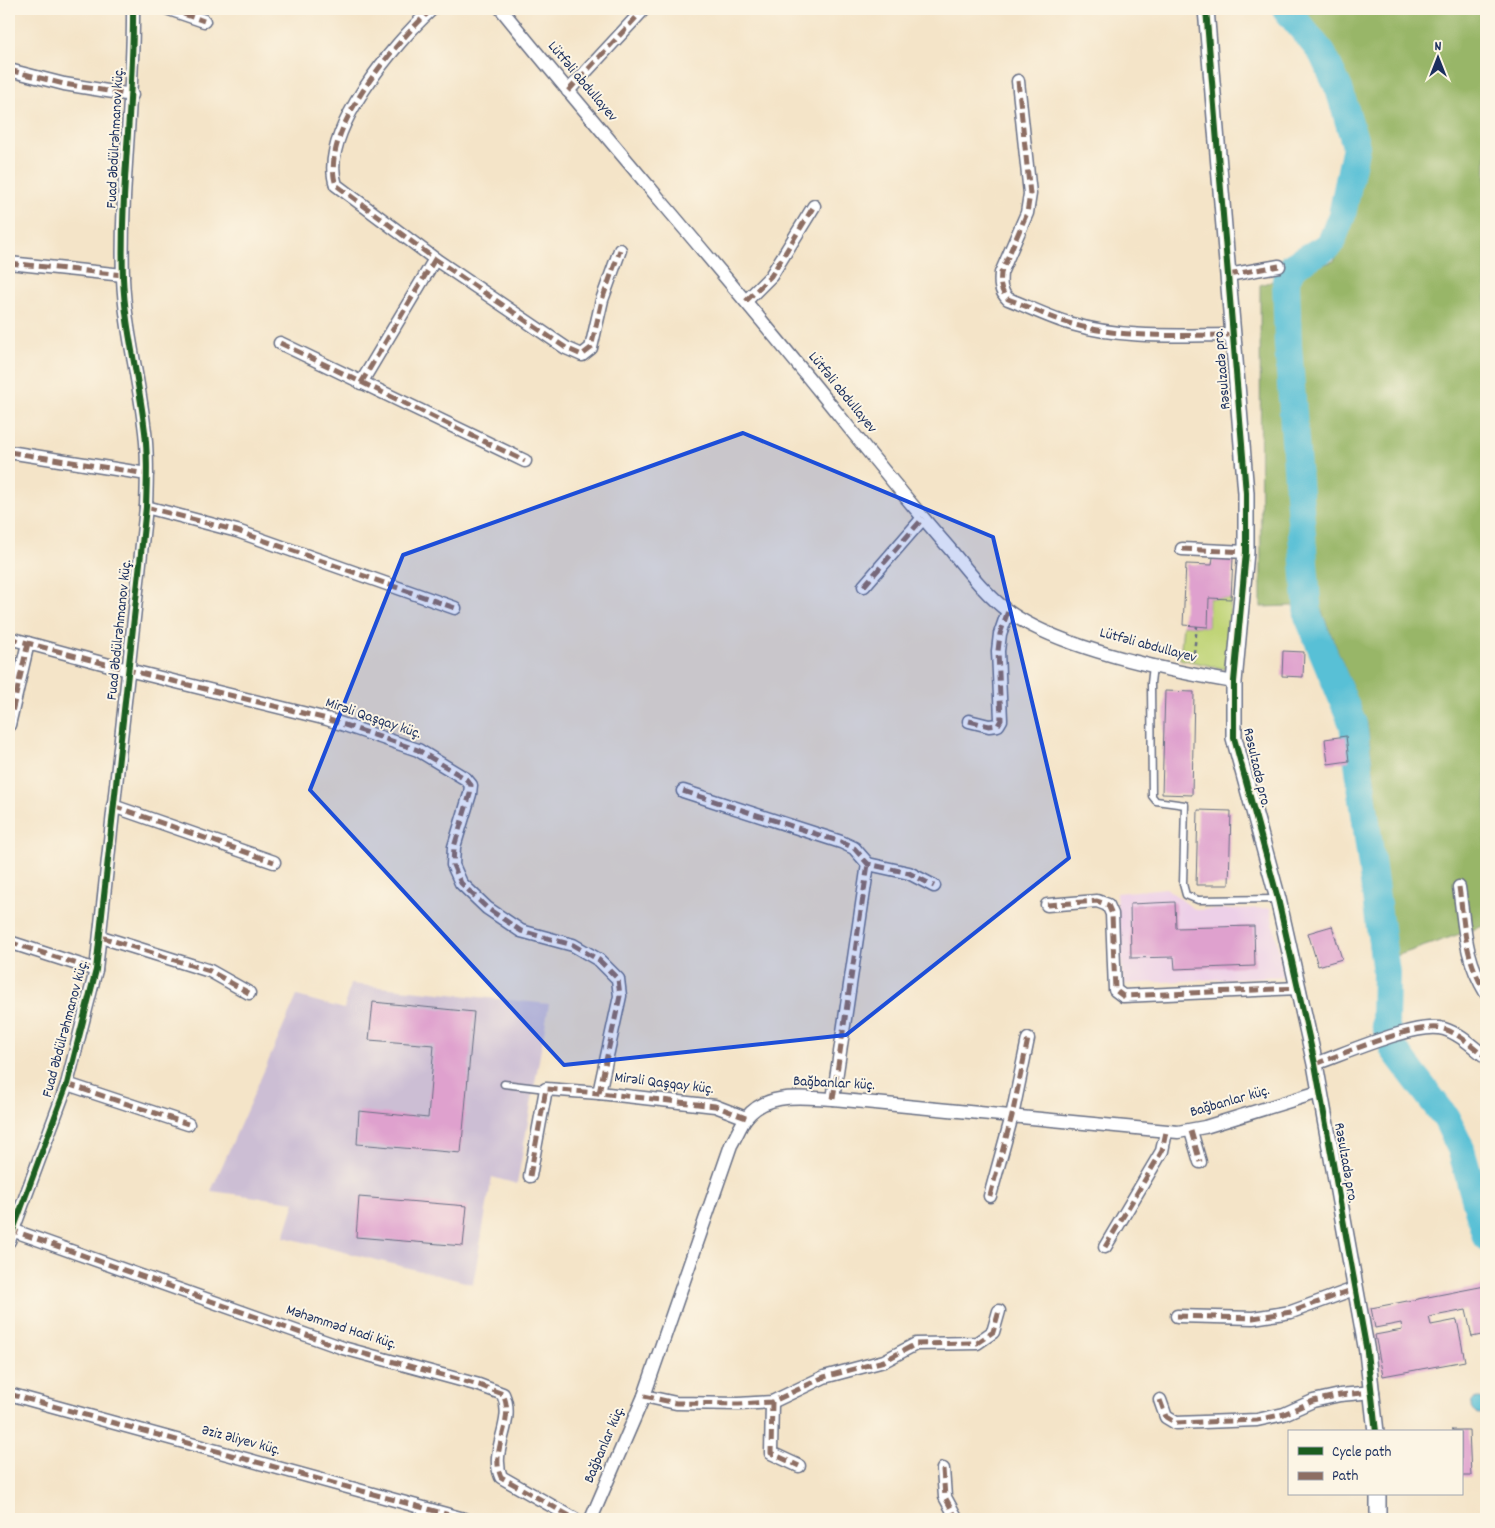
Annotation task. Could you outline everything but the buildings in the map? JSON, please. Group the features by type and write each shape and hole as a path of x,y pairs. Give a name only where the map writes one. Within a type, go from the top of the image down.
{"street":[{"name":"Fuad Əbdülrəhmanov küç.","path":"10,1233 66,1084 96,970 146,507 147,474 144,421 127,332 123,275 126,167 132,95 133,9"},
{"path":"169,9 204,21"},
{"path":"432,9 386,60 356,102 338,138 332,159 332,174 336,185 435,259 566,348 582,355 591,348 602,300 620,250"},
{"name":"Lütfəli abdullayev","path":"501,9 746,301 968,572 1008,611 1044,631 1078,644 1153,666 1234,682"},
{"path":"568,91 644,9"},
{"name":"Rəsulzadə pro.","path":"1206,9 1246,493 1246,552 1234,682 1234,738 1278,899 1315,1064 1373,1392 1376,1430"},
{"path":"9,70 64,84 132,95"},
{"path":"1018,81 1030,194 1027,213 1001,273 1000,284 1002,293 1008,299 1053,317 1094,329 1124,333 1232,334"},
{"path":"746,301 771,276 814,206"},
{"path":"361,383 435,259"},
{"path":"9,263 123,275"},
{"path":"1228,275 1279,266"},
{"path":"280,343 525,461"},
{"path":"9,452 147,474"},
{"path":"146,507 237,532 455,608"},
{"path":"864,586 923,518"},
{"path":"1182,549 1246,552"},
{"path":"969,721 989,726 998,725 1001,720 998,651 1000,634 1008,611"},
{"name":"Mirəli Qaşqay küç.","path":"9,638 128,670 328,719 418,750 466,779 471,785 470,794 454,847 453,865 461,883 487,908 521,931 574,945 599,960 618,979 620,996 599,1093 715,1106 746,1118"},
{"path":"9,724 28,644"},
{"path":"683,790 841,842 854,848 868,864 909,873 934,886"},
{"path":"113,806 274,862"},
{"path":"833,1099 868,864"},
{"path":"1459,887 1469,958 1476,976 1486,993"},
{"path":"1047,905 1097,902 1108,905 1112,914 1116,990 1123,996 1299,988"},
{"path":"101,937 210,970 249,993"},
{"path":"9,942 96,970"},
{"path":"1315,1064 1399,1035 1432,1028 1444,1029 1457,1035 1486,1057"},
{"path":"990,1196 1012,1116 1028,1039"},
{"path":"66,1084 188,1124"},
{"path":"530,1176 546,1088 599,1093"},
{"name":"Bağbanlar küç.","path":"591,1519 644,1396 731,1145 746,1118 763,1104 782,1098 833,1099 1166,1132 1191,1131 1320,1092"},
{"path":"1191,1131 1200,1162"},
{"path":"1106,1247 1162,1151 1166,1132"},
{"name":"Məhəmməd Hadi küç.","path":"10,1233 343,1348 479,1385 503,1394 508,1406 496,1464 501,1477 575,1519"},
{"path":"1177,1316 1253,1318 1291,1312 1354,1289"},
{"path":"644,1396 676,1403 739,1404 772,1402 824,1377 884,1361 916,1344 977,1343 993,1332 999,1311"},
{"path":"1160,1400 1166,1417 1176,1423 1257,1420 1284,1414 1313,1401 1340,1395 1373,1392"},
{"name":"Əziz Əliyev küç.","path":"9,1394 464,1519"},
{"path":"772,1402 771,1453 799,1466"},
{"path":"943,1469 945,1497 957,1519"},
{"path":"1378,1496 1378,1519"}],"lane":[{"path":"1153,666 1151,683 1152,796 1156,801 1185,805 1183,884 1186,895 1198,900 1278,899"},
{"path":"504,1084 546,1088"}],"path":[{"path":"1191,675 1197,626"}],"highlighted area":[{"path":"743,433 993,537 1069,858 846,1035 564,1065 310,790 403,555"}],"shaded area":[{"path":"1166,888 1195,910 1270,908 1284,976 1123,984 1116,893"},
{"path":"350,984 549,1004 517,1184 492,1177 473,1284 284,1237 295,1202 211,1191 297,996 344,1009"}],"green space":[{"path":"1303,9 1486,9 1486,925 1396,956 1367,723 1319,605 1261,607 1260,285 1334,261 1347,236 1368,149 1341,67"},
{"path":"1209,598 1231,599 1225,669 1180,659 1183,625 1208,627"}],"water":[{"path":"1476,1398 1482,1398 1487,1403 1485,1412 1476,1414 1471,1409 1471,1403"}],"waterway":[{"path":"1286,9 1322,53 1339,89 1356,146 1342,215 1330,245 1293,266 1286,280 1288,345 1308,616 1353,724 1386,973 1385,1023 1393,1048 1446,1118 1461,1149 1486,1237"}],"marked path":[{"path":"169,9 204,21"},
{"path":"432,9 381,66 363,90 349,115 338,140 333,164 336,185 435,259 566,348 582,355 591,348 602,300 620,250"},
{"path":"568,91 644,9"},
{"path":"9,70 64,84 132,95"},
{"path":"1018,81 1030,194 1027,213 1001,273 1001,287 1005,296 1008,299 1056,319 1091,329 1152,335 1232,335"},
{"path":"746,301 771,276 814,206"},
{"path":"361,383 435,259"},
{"path":"9,263 123,275"},
{"path":"1228,275 1279,266"},
{"path":"280,343 525,461"},
{"path":"9,452 147,474"},
{"path":"146,507 237,531 455,608"},
{"path":"864,586 923,518"},
{"path":"1182,549 1246,552"},
{"path":"969,721 989,726 998,725 1001,720 998,651 1000,634 1008,611"},
{"path":"9,638 128,670 327,719 418,750 466,779 471,785 470,794 454,847 453,865 461,883 487,908 521,931 573,945 599,960 618,979 620,996 599,1093 715,1106 746,1118"},
{"path":"9,725 28,643"},
{"path":"683,791 841,842 854,848 868,864 909,873 934,886"},
{"path":"113,806 274,862"},
{"path":"833,1099 868,864"},
{"path":"1459,887 1469,954 1473,967 1486,993"},
{"path":"1047,905 1097,901 1108,905 1112,914 1115,990 1123,996 1299,988"},
{"path":"101,937 210,971 249,993"},
{"path":"9,942 96,970"},
{"path":"1315,1064 1399,1034 1432,1028 1444,1029 1455,1034 1486,1057"},
{"path":"990,1196 1012,1116 1028,1039"},
{"path":"67,1084 188,1124"},
{"path":"530,1176 546,1089 599,1093"},
{"path":"1191,1131 1200,1162"},
{"path":"1105,1247 1162,1151 1166,1132"},
{"path":"9,1229 343,1348 479,1385 503,1394 506,1415 498,1456 498,1467 501,1477 575,1519"},
{"path":"1177,1316 1253,1318 1291,1312 1354,1289"},
{"path":"644,1396 676,1403 739,1404 772,1402 824,1377 884,1361 916,1344 977,1343 993,1332 999,1311"},
{"path":"1160,1400 1166,1417 1176,1423 1257,1420 1284,1414 1313,1401 1340,1395 1373,1392"},
{"path":"9,1394 464,1519"},
{"path":"772,1402 771,1453 799,1466"},
{"path":"943,1469 945,1497 957,1519"}],"cycle path":[{"path":"9,1241 67,1084 96,970 146,507 147,465 145,434 126,315 123,278 123,211 133,42 133,9"},
{"path":"1206,9 1246,493 1246,552 1234,682 1234,738 1278,899 1315,1064 1367,1352 1376,1430"}]}
